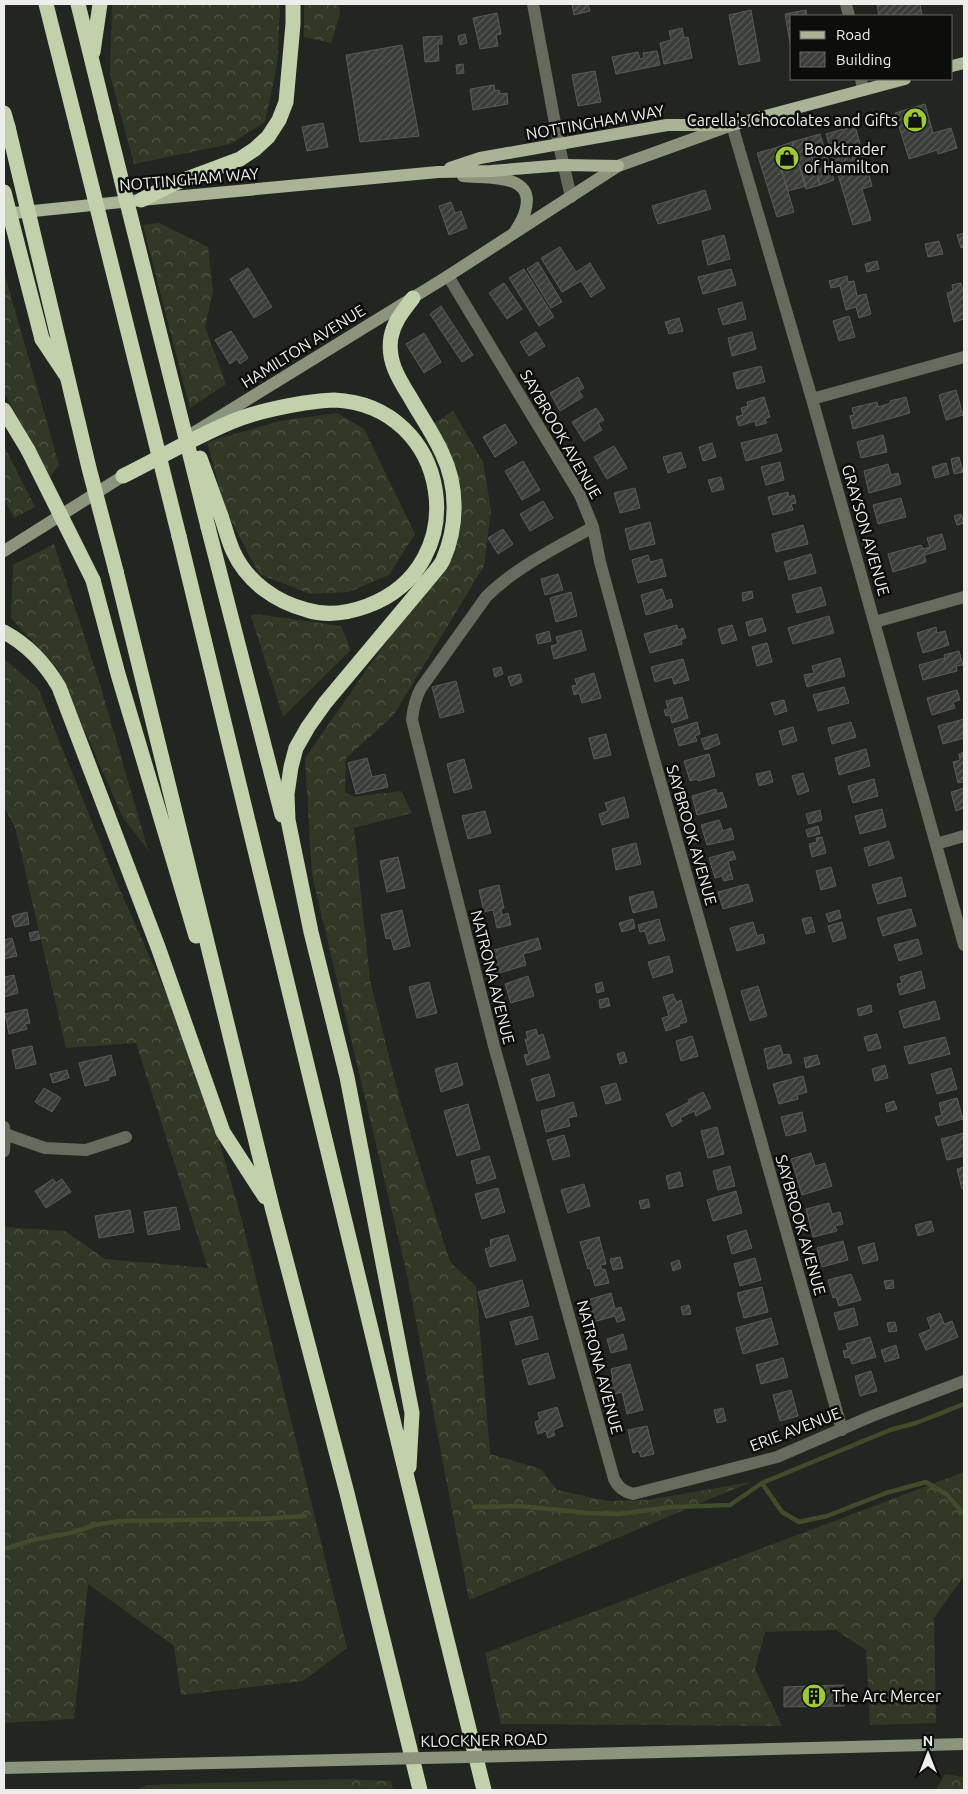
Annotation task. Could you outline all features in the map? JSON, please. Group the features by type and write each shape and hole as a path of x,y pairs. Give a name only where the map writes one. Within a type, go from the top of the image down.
{"highway":[{"path":"46,4 179,536 484,1790"},
{"path":"78,4 208,527 274,787 306,903"},
{"path":"92,64 100,4"},
{"path":"141,200 173,184 240,159 268,137 279,120 286,102 294,24 293,4"},
{"path":"6,120 89,468 272,1207 347,1493 420,1790"},
{"path":"4,192 42,339 69,379"},
{"path":"409,1486 412,1413 347,1077 311,932 288,820 287,794 296,748 325,703 443,561 450,538 455,515 451,476 442,453 395,372 390,354 394,324 414,298"},
{"path":"124,476 232,422 254,414 290,405 335,400 357,403 375,409 394,420 408,432 429,465 435,484 438,506 431,544 410,578 395,592 378,602 356,610 332,613 312,612 292,606 272,596 255,582 233,552 221,516 170,371"},
{"path":"4,410 28,450 92,580 252,1126"},
{"path":"4,632 18,640 36,655 50,671 59,686 158,946 223,1132 272,1207"}],"main road":[{"name":"NOTTINGHAM WAY","path":"438,172 480,158 667,125 732,125 862,84 897,80"},
{"name":"HAMILTON AVENUE","path":"4,551 414,298 618,166 732,125"},
{"name":"NOTTINGHAM WAY","path":"4,214 438,172 490,171 564,165 618,166"},
{"path":"438,172 479,178 510,179 521,185 526,193 527,202 525,213 514,234"},
{"name":"KLOCKNER ROAD","path":"4,1768 964,1744"}],"street":[{"path":"533,4 559,145 571,197"},
{"name":"GRAYSON AVENUE","path":"732,125 812,399 964,945"},
{"name":"SAYBROOK AVENUE","path":"448,276 580,495 593,527 647,737 842,1430"},
{"path":"812,399 964,357"},
{"name":"NATRONA AVENUE","path":"593,527 515,572 486,597 416,697 412,708 412,720 494,1046 614,1479 625,1492 633,1494"},
{"path":"875,622 964,597"},
{"path":"936,844 964,836"},
{"path":"4,1151 5,1130 45,1148 86,1150 126,1137"},
{"name":"ERIE AVENUE","path":"633,1494 777,1457 964,1381"}],"green space":[{"path":"112,4 278,4 280,8 277,65 265,122 230,144 134,164 110,75"},
{"path":"304,4 339,4 340,14 331,43 304,37"},
{"path":"159,223 208,247 213,291 205,327 226,384 190,408 143,225"},
{"path":"4,272 59,465 50,477 4,392"},
{"path":"453,411 483,462 491,510 484,566 393,716 346,758 345,792 354,797 401,791 412,813 354,828 370,980 399,1097 450,1262 476,1286 490,1454 541,1469 557,1490 608,1501 648,1500 751,1482 469,1600 408,1279 312,875 305,758 455,548 459,486 433,424"},
{"path":"337,413 364,429 415,534 389,575 349,592 310,594 259,574 225,509 207,442 280,421"},
{"path":"4,446 35,507 14,518 4,499"},
{"path":"54,544 99,681 148,850 123,818 58,669 11,618 13,565"},
{"path":"256,614 341,626 351,650 283,717 251,616"},
{"path":"4,659 38,688 115,879 195,1058 241,1217 347,1648 303,1681 181,1695 174,1646 88,1584 74,1719 4,1723 4,1227 65,1231 105,1259 208,1268 136,1043 66,1048 15,827 4,807"},
{"path":"964,1472 964,1576 934,1618 936,1723 870,1725 866,1650 836,1630 765,1632 755,1669 782,1726 501,1724 485,1653"},
{"path":"945,1774 964,1777 964,1790 936,1790"},
{"path":"339,1779 339,1790 137,1789 148,1785"},
{"path":"339,1779 391,1781 393,1790 339,1790"}],"building":[{"path":"572,4 588,4 590,11 574,15"},
{"path":"877,4 920,4 922,15 879,15"},
{"path":"751,10 760,61 739,65 729,15"},
{"path":"806,10 807,15 790,15 790,43 785,14"},
{"path":"497,13 501,34 496,35 498,46 480,49 473,18"},
{"path":"682,28 684,38 688,37 692,58 664,64 660,43 671,40 669,31"},
{"path":"465,34 467,43 460,45 458,36"},
{"path":"442,36 442,44 438,44 439,61 425,62 423,37"},
{"path":"402,45 419,136 360,142 346,55"},
{"path":"657,51 660,65 616,74 612,57 638,52 640,59 644,58 643,53"},
{"path":"463,64 464,73 457,74 456,65"},
{"path":"595,71 601,102 578,106 572,75"},
{"path":"494,85 495,91 499,90 500,94 507,93 508,104 473,110 470,89"},
{"path":"925,104 933,133 951,128 957,148 938,154 937,150 909,159 895,113"},
{"path":"323,123 328,147 307,151 302,127"},
{"path":"855,126 872,186 862,189 871,220 853,225 826,134"},
{"path":"820,134 834,180 820,185 806,138"},
{"path":"806,138 820,185 806,189 792,142"},
{"path":"792,142 806,186 788,191 775,148"},
{"path":"775,148 794,212 777,217 757,153"},
{"path":"705,190 711,209 658,224 652,206"},
{"path":"451,202 455,213 461,211 467,228 449,235 439,206"},
{"path":"964,233 964,247 961,248 957,235"},
{"path":"724,235 730,259 708,265 702,241"},
{"path":"939,241 943,254 928,257 925,244"},
{"path":"560,247 576,272 590,263 605,288 591,297 581,281 562,292 541,258"},
{"path":"877,261 879,269 867,272 865,264"},
{"path":"538,262 562,302 551,308 527,269"},
{"path":"248,268 272,307 254,318 230,279"},
{"path":"524,269 554,317 539,326 509,278"},
{"path":"731,269 736,285 703,294 698,277"},
{"path":"847,276 848,282 854,281 857,296 866,294 871,314 859,318 856,307 846,310 840,286 831,288 829,281"},
{"path":"504,283 522,309 507,319 489,293"},
{"path":"961,283 964,293 964,319 954,322 947,293 953,291 952,285"},
{"path":"742,302 746,319 723,325 718,309"},
{"path":"441,306 473,355 462,362 430,314"},
{"path":"849,316 855,337 839,341 833,321"},
{"path":"679,318 683,331 669,334 665,322"},
{"path":"231,331 248,358 240,364 237,359 230,364 215,340"},
{"path":"536,332 545,346 529,356 520,342"},
{"path":"752,332 756,349 732,356 728,338"},
{"path":"424,333 441,362 424,373 406,344"},
{"path":"761,366 765,382 737,389 733,373"},
{"path":"578,377 584,388 579,391 583,397 560,411 550,393"},
{"path":"956,390 963,415 946,420 939,395"},
{"path":"764,397 770,417 765,419 767,423 756,426 755,421 739,426 736,417 743,415 741,408 748,406 747,402"},
{"path":"906,397 910,413 853,429 850,416 854,415 852,408 877,402 878,407 891,403 890,401"},
{"path":"596,408 604,420 598,423 602,430 584,441 572,422"},
{"path":"505,424 517,443 495,457 483,437"},
{"path":"777,434 782,451 746,461 741,443"},
{"path":"883,435 887,452 861,458 857,442"},
{"path":"712,443 716,457 703,461 699,447"},
{"path":"614,446 627,468 607,479 594,457"},
{"path":"681,452 686,467 668,473 663,457"},
{"path":"959,457 963,472 954,474 951,459"},
{"path":"523,461 540,490 522,500 505,471"},
{"path":"780,462 784,480 766,485 761,467"},
{"path":"946,463 949,474 935,478 932,467"},
{"path":"888,464 891,475 898,473 901,484 869,493 864,471"},
{"path":"721,477 724,489 712,492 708,480"},
{"path":"635,488 640,508 620,513 614,493"},
{"path":"788,492 789,497 794,495 796,503 791,504 793,510 773,515 768,497"},
{"path":"901,498 906,517 878,524 873,505"},
{"path":"543,501 553,518 530,531 520,514"},
{"path":"961,514 964,523 957,525 954,516"},
{"path":"650,522 655,544 630,550 625,529"},
{"path":"803,525 808,544 776,552 772,534"},
{"path":"503,529 513,544 498,554 488,538"},
{"path":"942,534 946,549 924,555 926,562 893,572 888,554 921,545 923,549 930,547 927,538"},
{"path":"811,554 816,573 789,580 784,562"},
{"path":"648,555 650,562 662,559 666,576 638,583 632,560"},
{"path":"558,574 563,590 545,595 541,579"},
{"path":"821,587 826,605 797,613 792,595"},
{"path":"662,589 666,601 671,599 673,607 646,615 641,595"},
{"path":"752,591 753,598 743,601 742,593"},
{"path":"571,592 577,616 556,622 550,598"},
{"path":"829,616 834,633 793,644 788,628"},
{"path":"762,618 766,631 749,636 746,622"},
{"path":"677,625 678,630 683,628 686,638 681,640 682,644 650,653 644,634"},
{"path":"732,625 737,640 722,644 718,629"},
{"path":"936,627 937,633 945,631 949,645 923,653 917,633"},
{"path":"581,630 586,650 554,659 551,646 558,644 556,637"},
{"path":"549,631 551,641 538,644 536,635"},
{"path":"767,643 772,662 757,666 752,647"},
{"path":"959,651 963,665 956,666 957,671 923,680 919,665 945,658 944,655"},
{"path":"840,658 845,676 807,687 804,675 814,673 812,666"},
{"path":"683,659 689,680 674,684 672,677 655,682 651,667"},
{"path":"501,667 503,674 495,677 493,669"},
{"path":"594,673 601,698 582,703 579,693 574,695 572,686 577,685 575,679"},
{"path":"520,674 522,682 511,686 508,677"},
{"path":"456,681 464,712 440,718 432,687"},
{"path":"844,687 849,703 818,711 813,695"},
{"path":"957,690 960,700 953,702 955,708 932,715 927,698"},
{"path":"682,697 688,718 672,723 670,715 666,716 664,710 668,709 666,701"},
{"path":"784,700 787,711 775,715 771,703"},
{"path":"964,719 964,738 943,744 938,726"},
{"path":"697,722 700,734 695,736 697,741 679,746 674,729"},
{"path":"851,722 856,737 832,744 828,728"},
{"path":"793,727 797,741 783,745 779,731"},
{"path":"606,734 611,755 594,759 589,738"},
{"path":"717,734 720,744 705,750 701,739"},
{"path":"866,749 870,766 839,775 835,758"},
{"path":"964,752 964,782 958,783 953,762 960,760 959,754"},
{"path":"709,754 715,776 698,781 697,779 690,781 684,761"},
{"path":"367,758 372,777 385,774 388,787 356,794 348,763"},
{"path":"464,759 472,788 454,793 447,764"},
{"path":"770,771 773,782 759,786 756,774"},
{"path":"803,773 809,791 798,795 792,776"},
{"path":"874,779 878,796 853,803 848,786"},
{"path":"964,788 964,808 956,811 951,792"},
{"path":"716,789 717,794 722,792 727,807 697,815 692,796"},
{"path":"624,797 629,817 602,825 599,814 608,811 605,803"},
{"path":"882,809 886,827 860,834 855,816"},
{"path":"820,810 822,820 809,824 806,814"},
{"path":"485,811 491,833 468,839 462,816"},
{"path":"719,820 723,831 731,828 734,839 707,845 701,825"},
{"path":"818,826 820,834 808,837 806,830"},
{"path":"822,837 826,853 812,857 809,844 817,842 816,838"},
{"path":"889,841 894,858 869,866 864,848"},
{"path":"636,843 641,864 616,870 612,849"},
{"path":"733,851 736,859 728,861 733,879 724,881 722,876 715,878 709,858"},
{"path":"398,857 405,888 387,892 380,861"},
{"path":"831,867 836,886 821,890 816,871"},
{"path":"901,877 906,896 878,904 872,885"},
{"path":"748,884 753,901 723,909 718,892"},
{"path":"499,885 504,908 501,909 502,915 508,913 511,925 497,928 493,910 484,912 479,890"},
{"path":"653,891 657,907 633,913 629,897"},
{"path":"911,909 916,926 883,936 877,918"},
{"path":"402,910 410,946 394,950 391,938 386,939 381,915"},
{"path":"839,910 841,918 829,922 826,914"},
{"path":"27,912 29,924 15,927 12,916"},
{"path":"811,917 815,932 806,934 802,919"},
{"path":"633,919 635,928 622,932 619,923"},
{"path":"659,919 665,940 649,944 645,931 640,932 638,925"},
{"path":"753,922 757,936 763,934 765,943 737,951 730,928"},
{"path":"842,922 846,938 833,942 828,926"},
{"path":"38,931 40,939 31,941 29,933"},
{"path":"12,938 17,956 4,959 4,940"},
{"path":"538,938 541,949 523,954 526,965 496,974 492,961 497,959 494,950"},
{"path":"918,939 922,954 899,961 894,945"},
{"path":"669,956 673,972 653,978 648,962"},
{"path":"921,971 925,988 900,995 897,984 902,983 900,977"},
{"path":"14,975 18,993 4,997 4,977"},
{"path":"528,976 534,996 511,1003 505,984"},
{"path":"429,982 437,1013 417,1018 409,987"},
{"path":"602,982 604,991 597,993 595,984"},
{"path":"758,986 767,1016 750,1021 741,991"},
{"path":"673,994 676,1002 681,1000 687,1022 666,1031 662,1018 669,1016 663,997"},
{"path":"608,998 610,1006 600,1008 599,1000"},
{"path":"935,1001 940,1019 904,1028 899,1011"},
{"path":"871,1005 872,1012 859,1016 857,1009"},
{"path":"27,1009 30,1023 25,1024 27,1029 9,1034 5,1014"},
{"path":"536,1029 538,1036 543,1034 550,1058 527,1065 524,1055 529,1054 525,1039 528,1039 526,1032"},
{"path":"877,1034 881,1048 868,1051 864,1037"},
{"path":"692,1036 698,1056 681,1061 676,1041"},
{"path":"945,1037 950,1054 909,1064 904,1047"},
{"path":"780,1045 783,1055 789,1054 792,1063 768,1069 764,1049"},
{"path":"32,1046 36,1064 16,1069 12,1050"},
{"path":"624,1052 627,1062 620,1064 617,1054"},
{"path":"111,1055 116,1075 108,1077 109,1080 85,1086 79,1063"},
{"path":"817,1055 820,1064 806,1068 804,1058"},
{"path":"457,1063 463,1085 441,1092 435,1069"},
{"path":"885,1065 888,1078 875,1081 872,1069"},
{"path":"951,1068 957,1089 937,1094 931,1074"},
{"path":"67,1070 69,1078 53,1083 50,1074"},
{"path":"549,1074 555,1096 537,1101 531,1079"},
{"path":"803,1076 807,1092 797,1095 798,1099 779,1104 773,1084"},
{"path":"616,1083 621,1100 606,1104 601,1087"},
{"path":"44,1088 61,1098 52,1112 35,1102"},
{"path":"703,1092 711,1108 696,1116 694,1111 680,1118 682,1121 672,1127 666,1114"},
{"path":"957,1098 963,1119 938,1126 935,1117 942,1115 939,1103"},
{"path":"894,1101 897,1109 887,1112 885,1104"},
{"path":"573,1102 577,1116 568,1118 570,1126 546,1132 541,1111"},
{"path":"468,1104 480,1149 457,1156 444,1111"},
{"path":"802,1112 806,1131 786,1136 781,1117"},
{"path":"717,1127 724,1154 708,1158 701,1131"},
{"path":"964,1133 964,1156 947,1160 941,1139"},
{"path":"564,1135 570,1156 553,1160 547,1140"},
{"path":"811,1153 815,1166 825,1163 832,1186 802,1195 791,1159"},
{"path":"489,1156 496,1178 477,1184 471,1161"},
{"path":"730,1166 735,1186 718,1190 713,1171"},
{"path":"964,1167 964,1188 962,1189 957,1169"},
{"path":"680,1172 683,1186 669,1189 666,1176"},
{"path":"53,1179 56,1183 62,1179 71,1192 46,1208 35,1191"},
{"path":"584,1184 590,1206 568,1213 561,1190"},
{"path":"498,1188 505,1212 482,1219 475,1194"},
{"path":"736,1191 742,1213 713,1221 707,1200"},
{"path":"648,1199 650,1207 641,1209 639,1201"},
{"path":"829,1203 832,1214 840,1212 843,1224 835,1226 837,1231 813,1237 806,1209"},
{"path":"176,1207 180,1229 148,1235 144,1212"},
{"path":"130,1210 134,1232 99,1238 95,1216"},
{"path":"931,1221 934,1231 918,1236 915,1225"},
{"path":"746,1230 752,1248 732,1254 727,1236"},
{"path":"508,1235 516,1260 490,1267 485,1249 491,1247 490,1240"},
{"path":"599,1237 606,1264 600,1265 602,1270 605,1269 609,1283 595,1286 580,1242"},
{"path":"843,1241 848,1260 822,1267 817,1248"},
{"path":"874,1243 878,1260 863,1264 858,1247"},
{"path":"620,1257 623,1268 613,1270 610,1259"},
{"path":"755,1258 761,1280 740,1286 734,1264"},
{"path":"679,1260 681,1268 673,1271 671,1263"},
{"path":"851,1274 861,1300 839,1306 836,1297 833,1298 828,1280"},
{"path":"522,1280 529,1306 486,1318 478,1292"},
{"path":"893,1280 894,1288 886,1289 884,1281"},
{"path":"762,1287 768,1312 744,1318 737,1293"},
{"path":"611,1293 615,1309 621,1307 625,1320 617,1322 615,1316 593,1322 587,1300"},
{"path":"689,1305 691,1314 683,1315 681,1307"},
{"path":"854,1308 858,1325 839,1330 834,1313"},
{"path":"940,1313 944,1324 952,1321 958,1337 926,1350 919,1334 931,1329 927,1318"},
{"path":"532,1316 538,1339 516,1345 510,1322"},
{"path":"771,1318 778,1344 743,1354 736,1328"},
{"path":"895,1322 897,1331 889,1332 887,1323"},
{"path":"623,1334 627,1349 611,1353 607,1339"},
{"path":"870,1337 876,1357 852,1364 850,1357 845,1358 843,1351 848,1350 846,1344"},
{"path":"896,1345 899,1358 885,1362 881,1350"},
{"path":"548,1353 555,1378 529,1385 522,1360"},
{"path":"783,1358 788,1377 761,1384 756,1365"},
{"path":"630,1364 643,1410 627,1414 622,1392 612,1395 609,1381 613,1380 611,1369"},
{"path":"871,1371 877,1391 860,1396 855,1376"},
{"path":"791,1390 798,1416 780,1421 773,1395"},
{"path":"557,1407 563,1426 553,1430 555,1435 548,1438 546,1431 538,1434 535,1422 540,1420 538,1413"},
{"path":"723,1408 726,1421 717,1423 714,1410"},
{"path":"647,1426 654,1454 641,1457 639,1451 633,1453 628,1430"},
{"name":"The Arc Mercer","path":"844,1685 844,1706 784,1707 784,1687"}],"waterway":[{"path":"474,1507 519,1506 618,1514 672,1507 730,1505 762,1483 890,1430 916,1423 964,1404"},
{"path":"762,1483 782,1512 799,1522 827,1516 886,1493 926,1482 946,1494 964,1514"},
{"path":"4,1549 95,1525 120,1521 261,1519 305,1516"}],"place":[{"name":"Carella's Chocolates and Gifts","path":"915,120"},
{"name":"Booktrader of Hamilton","path":"787,158"},
{"name":"The Arc Mercer","path":"814,1696"}]}
